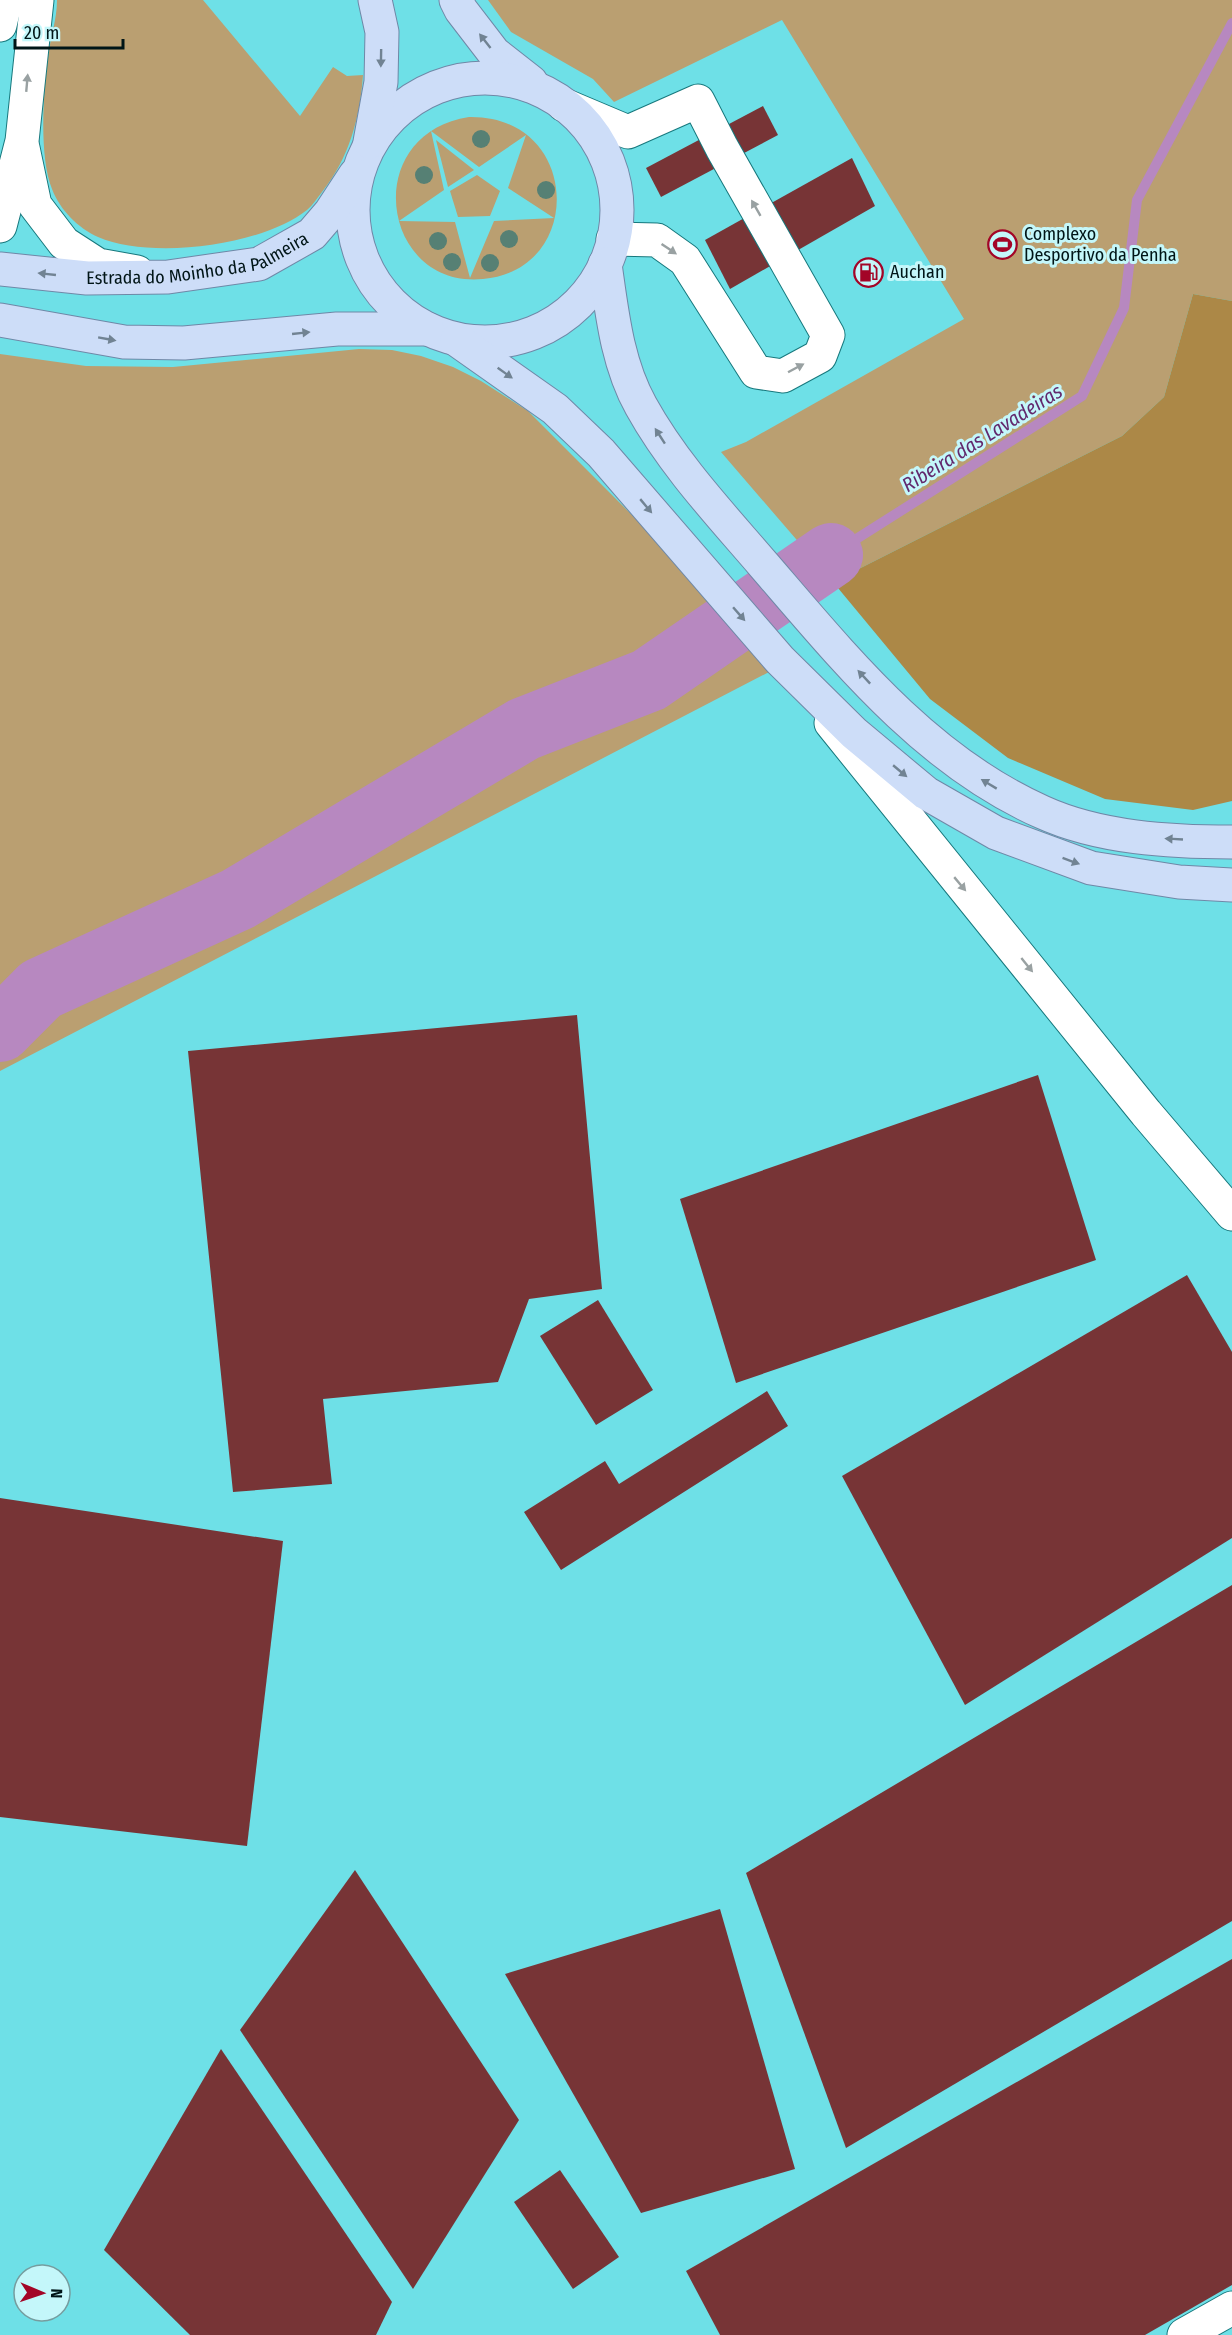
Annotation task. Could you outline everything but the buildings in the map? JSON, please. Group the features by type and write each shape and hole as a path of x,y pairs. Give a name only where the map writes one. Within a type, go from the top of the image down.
{"main road":[{"path":"375,0 382,32 381,81 353,206 357,243 364,261 383,294 395,308 442,335 555,408 601,453 780,660 854,733 926,793 996,833 1091,868 1179,882 1232,885"},
{"path":"456,0 494,53 580,119 594,136 612,175 616,207 609,252 616,341 626,373 641,406 689,476 820,630 904,720 942,752 1008,796 1044,813 1083,826 1166,839 1228,840"},
{"name":"Estrada do Moinho da Palmeira","path":"0,269 87,278 168,278 259,264 312,234 330,213 392,116 426,92 444,84 464,80 495,79 526,85 554,99"},
{"path":"0,320 124,342 184,343 337,329 442,335 479,343 502,341 524,337 544,328 580,302 594,284 609,252"}],"street":[{"path":"0,25 6,0"},
{"path":"0,226 22,141 37,0"},
{"path":"554,99 628,132 698,101 722,148 828,335 820,356 783,376 756,372 686,260 657,240 609,252"},
{"path":"22,141 35,205 64,243 98,265 168,278"},
{"path":"0,305 50,328"},
{"path":"780,660 1146,1113 1232,1215"},
{"path":"1146,1113 1232,1185"},
{"path":"1184,2335 1232,2308"}],"shaded area":[{"path":"57,0 203,0 300,116 333,67 347,76 363,75 352,137 331,179 313,204 287,222 263,233 205,246 176,248 147,248 120,244 98,237 70,218 55,197 45,160 43,125 45,89"},
{"name":"Complexo Desportivo da Penha","path":"488,0 1232,0 1232,301 1193,294 1164,397 1122,436 833,582 721,452 746,442 964,319 782,20 614,102 593,79 511,32"},
{"path":"469,117 506,123 525,135 479,167 432,131"},
{"path":"431,132 444,190 400,220 396,208 398,178 410,151"},
{"path":"526,136 533,140 550,165 557,194 554,218 508,188"},
{"path":"436,140 474,170 448,187"},
{"path":"477,175 500,191 490,216 458,217 450,191"},
{"path":"554,218 540,250 517,269 483,279 470,278 494,221"},
{"path":"400,221 455,222 470,278 449,276 422,260 405,237"},
{"path":"1193,294 1232,301 1232,801 1193,810 1105,799 1008,758 930,699 833,582 1122,436 1164,397"},
{"path":"359,349 392,350 421,356 453,367 481,381 528,411 642,525 769,672 0,1071 0,354 86,366 173,367"}],"waterway":[{"name":"Ribeira das Lavadeiras","path":"831,555 1082,396 1124,308 1137,200 1232,23"},
{"path":"0,1030 41,989 238,899 524,729 649,680 831,555"}],"place":[{"name":"Complexo Desportivo da Penha","path":"1003,244"},
{"name":"Auchan","path":"869,272"}]}
